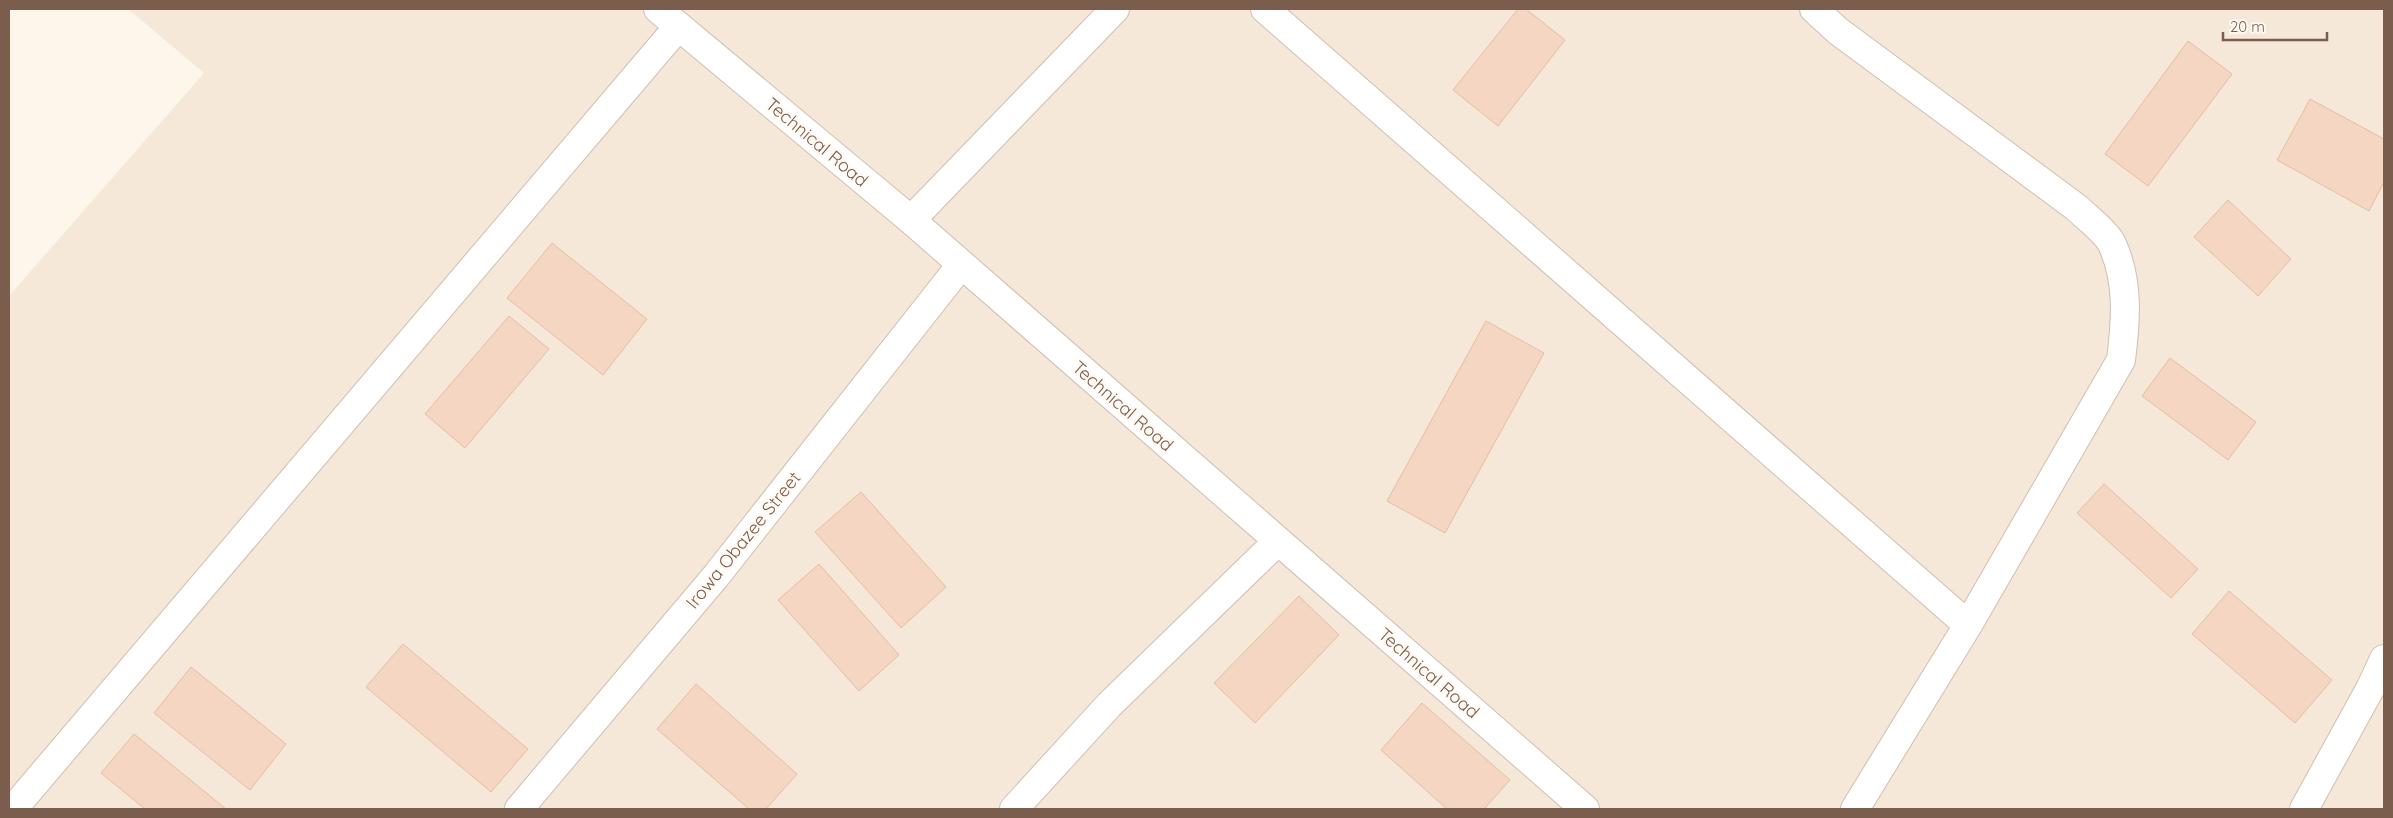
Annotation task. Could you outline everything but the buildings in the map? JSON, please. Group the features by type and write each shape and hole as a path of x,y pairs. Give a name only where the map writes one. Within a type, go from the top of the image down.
{"street":[{"name":"Technical Road","path":"658,9 910,220 1278,541 1575,806"},
{"path":"910,220 1115,9"},
{"path":"1265,9 1968,625"},
{"path":"1814,9 1838,31 2077,208 2112,243 2125,286 2126,322 2121,360 1968,625 1855,809"},
{"path":"13,809 678,27"},
{"name":"Irowa Obazee Street","path":"519,809 716,576 961,265"},
{"path":"1014,809 1109,705 1278,541"},
{"path":"2304,809 2370,689 2384,659"}],"shaded area":[{"path":"128,9 2384,9 2384,809 9,809 9,296 204,73"}]}
